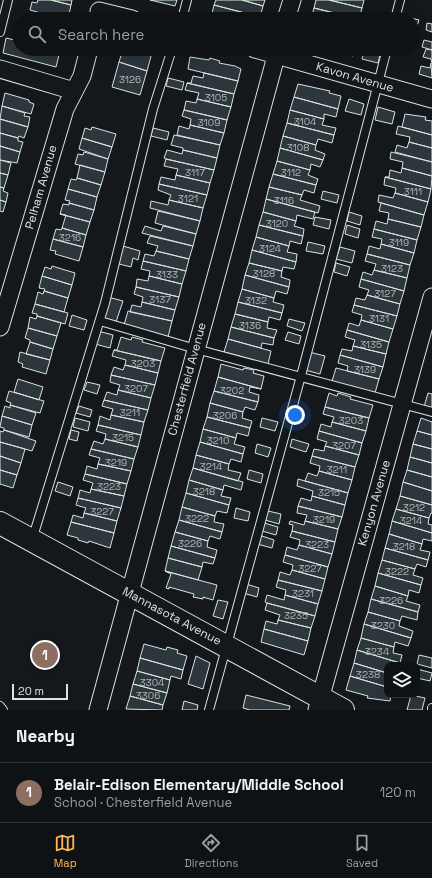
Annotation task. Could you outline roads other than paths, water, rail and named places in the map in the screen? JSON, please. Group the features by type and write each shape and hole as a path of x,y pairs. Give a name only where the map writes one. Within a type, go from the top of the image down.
{"street":[{"path":"288,12 292,0"},
{"name":"Pelham Avenue","path":"0,327 64,109 82,76 87,56"},
{"name":"Chesterfield Avenue","path":"98,710 277,56"},
{"name":"Kavon Avenue","path":"290,56 378,84 432,99"},
{"path":"0,69 74,91"},
{"name":"Kenyon Avenue","path":"319,703 432,297"},
{"name":"Mannasota Avenue","path":"0,523 227,646 319,703 343,710"}],"lane":[{"path":"0,32 8,0"},
{"path":"184,12 187,0"},
{"path":"397,12 400,0"},
{"path":"32,541 100,321 153,109 170,56"},
{"path":"209,710 385,56"},
{"path":"100,321 196,349 432,412"},
{"path":"0,706 3,710"}],"place":[{"name":"Belair-Edison Elementary/Middle School","path":"45,655"}]}
